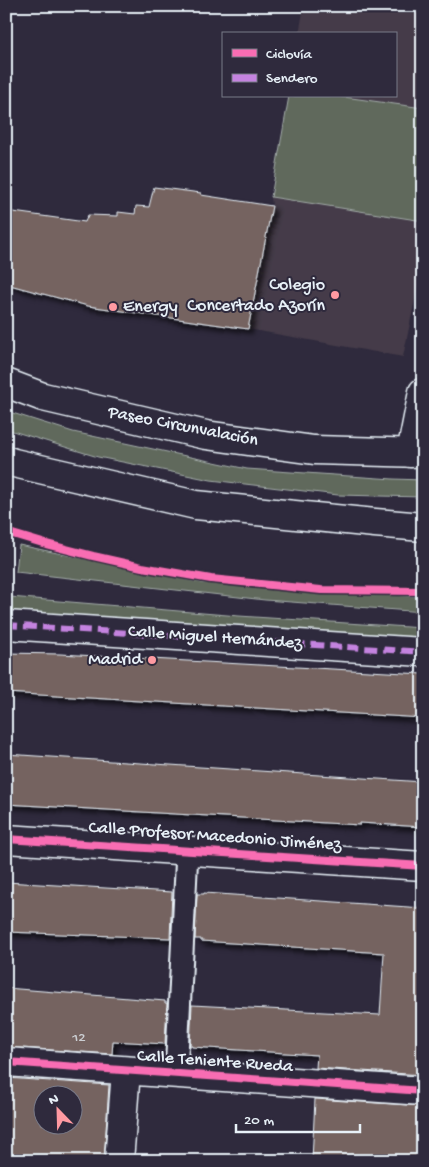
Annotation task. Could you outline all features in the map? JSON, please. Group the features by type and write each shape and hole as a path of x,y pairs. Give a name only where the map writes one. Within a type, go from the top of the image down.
{"street":[{"name":"Paseo Circunvalación","path":"6,383 43,397 206,436 314,450 417,453"},
{"path":"417,453 423,392"},
{"path":"6,460 196,505 423,527"},
{"name":"Calle Miguel Hernández","path":"6,625 423,652"},
{"name":"Calle Profesor Macedonio Jiménez","path":"6,839 423,866"},
{"name":"Calle Teniente Rueda","path":"6,1062 423,1091"},
{"path":"119,1161 126,1071"}],"lane":[{"path":"176,1075 187,851"}],"shaded area":[{"path":"304,6 423,6 423,108 351,98 396,98 396,32 299,32"},
{"name":"Colegio Concertado Azorín","path":"271,197 423,221 423,261 403,357 248,329 272,206"}],"green space":[{"path":"289,98 351,98 423,108 423,221 271,197"},
{"path":"6,411 73,432 247,469 423,480 423,497 338,495 211,480 98,457 6,429"},
{"path":"19,545 202,583 423,597 423,612 265,600 16,572"},
{"path":"10,597 239,616 423,628 423,641 8,611"}],"building":[{"path":"154,187 201,193 201,195 272,206 248,329 88,306 6,284 6,211 85,222 88,215 118,216 118,212 135,214 136,206 149,207"},
{"path":"6,653 60,654 423,674 423,718 6,693"},
{"path":"6,754 423,782 423,827 6,804"},
{"path":"6,882 172,892 170,938 6,932"},
{"path":"197,894 423,908 423,1075 316,1068 317,1055 190,1046 192,1005 380,1015 384,953 201,941 201,939 195,939"},
{"path":"6,988 165,1001 167,1003 165,1044 113,1041 112,1054 6,1047"},
{"path":"6,1078 109,1085 104,1161 6,1161"},
{"path":"315,1099 423,1106 423,1161 312,1161"}],"marked path":[{"path":"6,625 423,652"}],"cycle path":[{"path":"6,532 93,556 211,579 321,590 423,591"},
{"path":"6,839 423,866"},
{"path":"6,1062 423,1091"}],"place":[{"name":"Colegio Concertado Azorín","path":"335,295"},
{"name":"Energy","path":"113,307"},
{"name":"Madrid","path":"152,660"}]}
